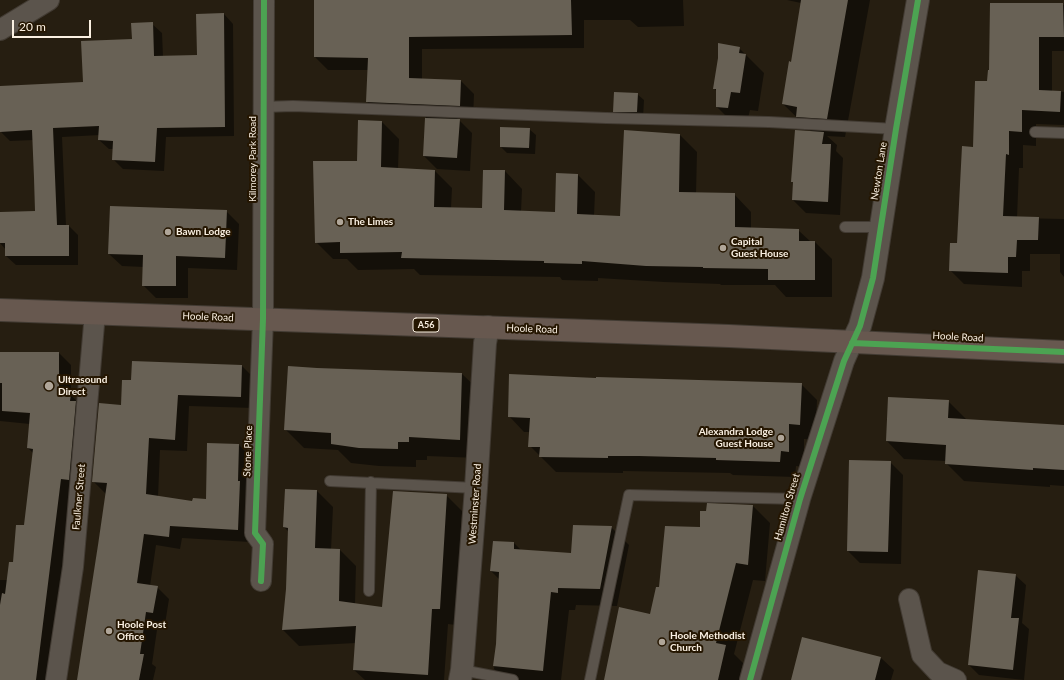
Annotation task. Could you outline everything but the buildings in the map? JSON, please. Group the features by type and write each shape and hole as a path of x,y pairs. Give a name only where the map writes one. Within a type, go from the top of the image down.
{"highway":[{"name":"Hoole Road","path":"0,310 488,327 1064,352"}],"street":[{"path":"0,30 49,0"},
{"name":"Kilmorey Park Road","path":"263,319 264,0"},
{"name":"Newton Lane","path":"852,342 860,326 873,278 918,0"},
{"name":"Faulkner Street","path":"56,680 73,567 95,313"},
{"name":"Stone Place","path":"262,581 263,544 255,533 263,319"},
{"name":"Westminster Road","path":"461,675 476,488 485,343 488,327"},
{"name":"Hamilton Street","path":"750,680 800,499 844,361 852,342"},
{"path":"909,599 922,655 938,672 956,680"}],"lane":[{"path":"263,107 293,106 606,118 769,122 896,129"},
{"path":"1035,132 1064,133"},
{"path":"845,227 881,227"},
{"path":"330,481 476,488"},
{"path":"369,591 371,482"},
{"path":"590,680 629,495 800,499"},
{"path":"461,675 513,680"}],"cycle path":[{"path":"261,581 263,544 255,533 263,319 264,0"},
{"path":"750,680 800,499 844,361 860,326 873,278 918,0"},
{"path":"852,343 1064,352"}],"place":[{"name":"The Limes","path":"340,222"},
{"name":"Bawn Lodge","path":"168,232"},
{"name":"Capital Guest House","path":"723,248"},
{"name":"Ultrasound Direct","path":"49,386"},
{"name":"Alexandra Lodge Guest House","path":"781,438"},
{"name":"Hoole Post Office","path":"109,631"},
{"name":"Hoole Methodist Church","path":"662,642"}]}
